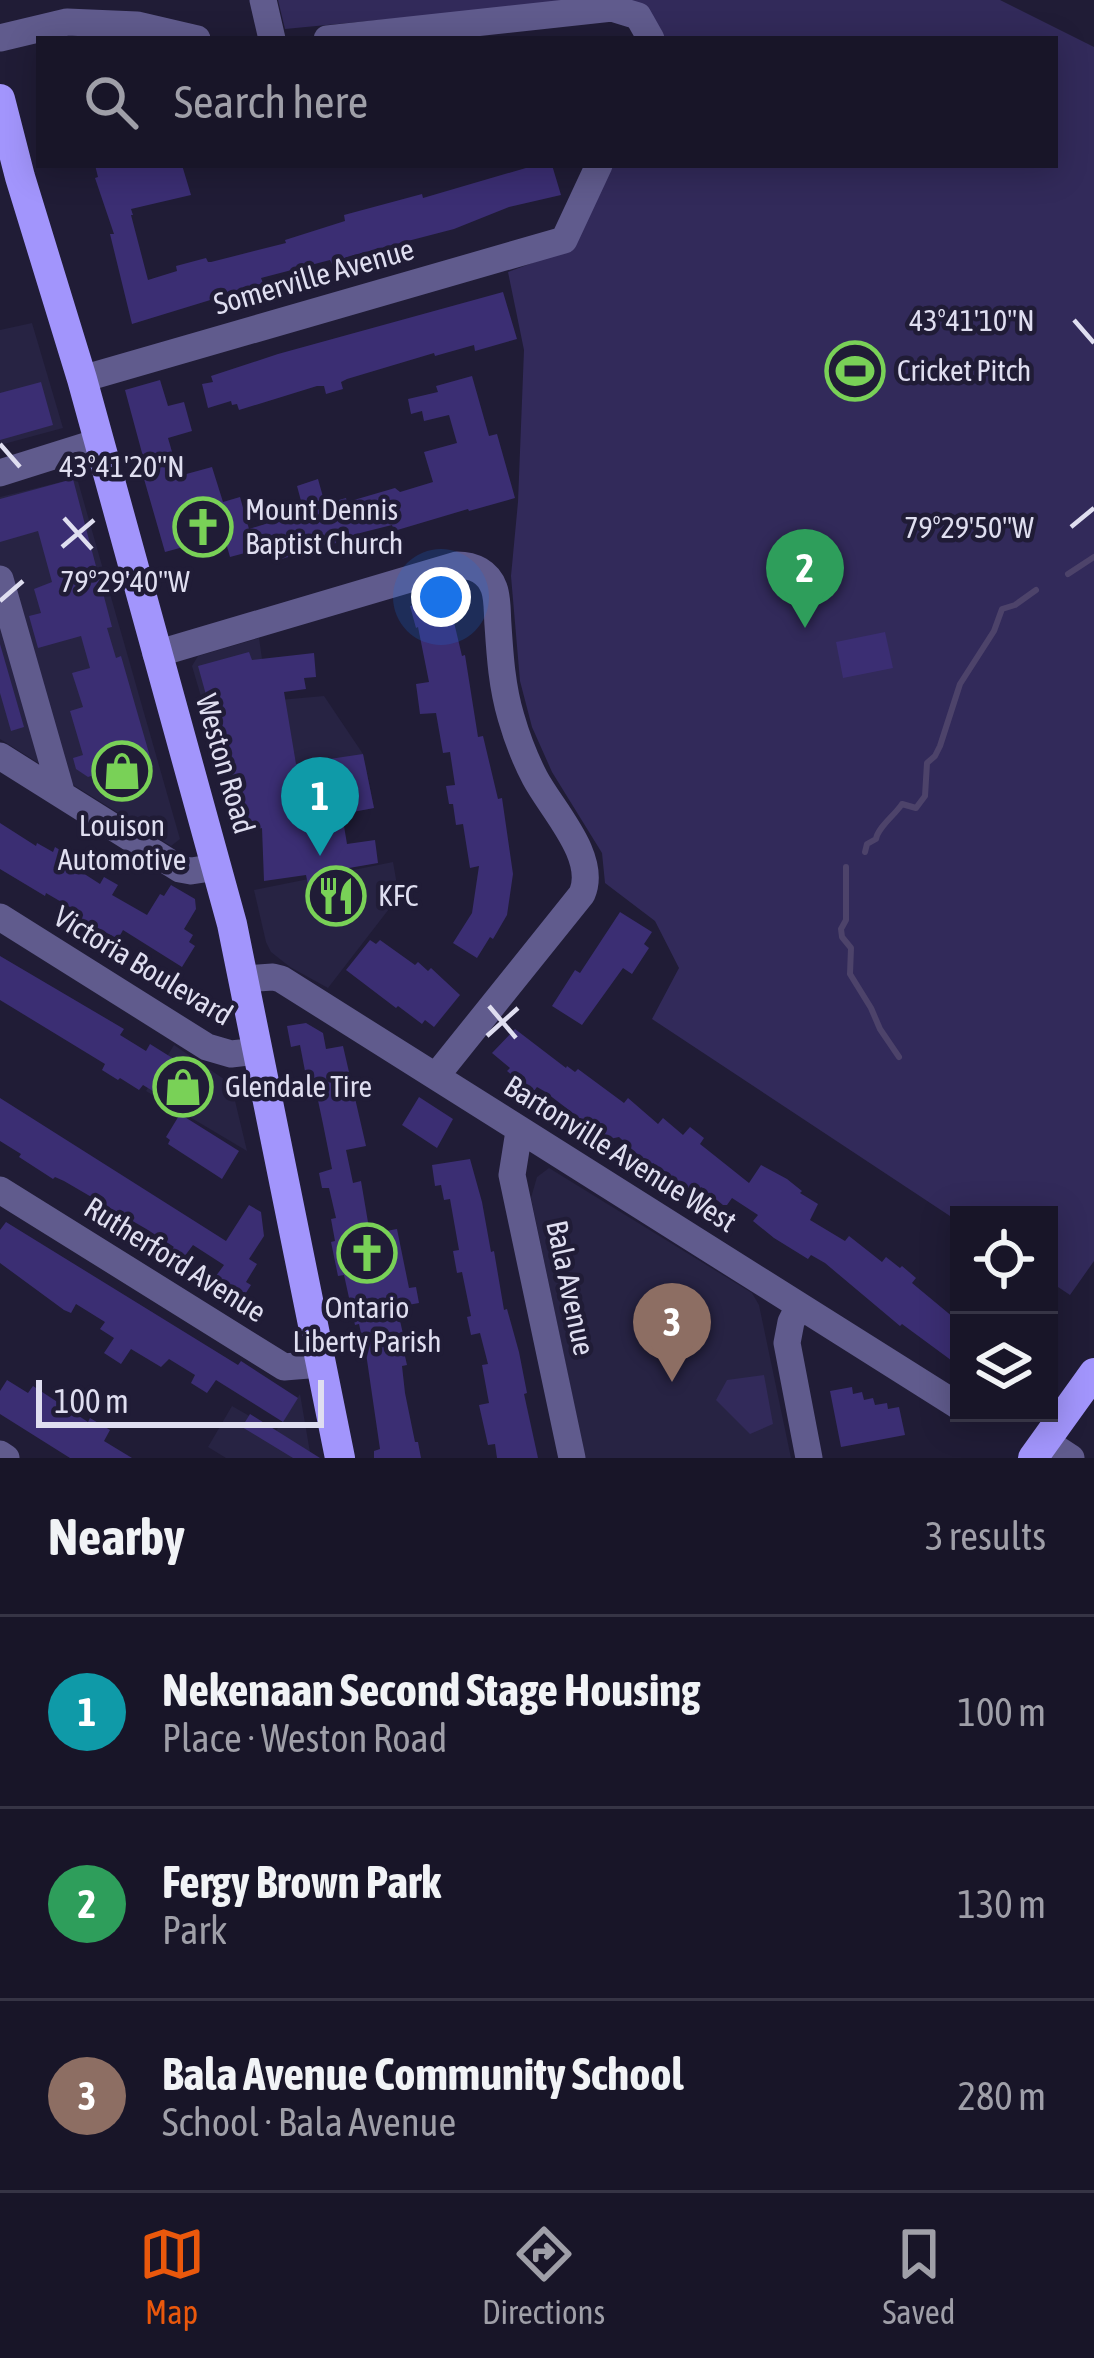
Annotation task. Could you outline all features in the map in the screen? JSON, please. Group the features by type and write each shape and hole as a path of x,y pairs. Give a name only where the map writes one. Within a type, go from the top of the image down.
{"main road":[{"name":"Weston Road","path":"0,99 10,179 82,379 217,867 340,1458"},
{"path":"1050,1452 1094,1373"}],"street":[{"path":"262,0 271,36"},
{"path":"354,36 611,8 638,16 649,32"},
{"path":"0,38 101,12 183,36"},
{"name":"Somerville Avenue","path":"82,379 564,240 598,168"},
{"path":"0,473 98,442"},
{"path":"156,654 458,565 469,565 488,576 495,590 503,683 514,727 538,784 584,861 587,883 436,1076"},
{"path":"0,579 62,795"},
{"path":"0,756 180,869 217,867"},
{"name":"Victoria Boulevard","path":"0,917 207,1047 231,1054 258,1051"},
{"name":"Bartonville Avenue West","path":"243,980 281,979 950,1401"},
{"name":"Bala Avenue","path":"519,1131 512,1175 572,1458"},
{"name":"Rutherford Avenue","path":"0,1190 284,1367 321,1364"},
{"path":"799,1306 787,1343 809,1458"}],"shaded area":[{"path":"278,0 589,0 285,29"},
{"path":"628,0 1000,0 1094,47 1094,1261 1070,1295 1058,1287 1058,1206 950,1206 950,1216 652,1019 679,968 655,921 605,883 602,853 552,772 532,727 520,681 511,576 524,350 508,272 567,250 610,168 1058,168 1058,36 658,36"},
{"path":"32,323 63,428 0,445 0,330"},
{"path":"77,478 180,839 171,846 0,739 0,497"},
{"path":"259,638 268,701 324,696 363,754 374,808 241,832 192,666 198,656"},
{"path":"393,862 399,896 328,988 271,952 254,890"},
{"path":"174,1045 231,1084 247,1151 146,1091"},
{"path":"549,1168 752,1293 759,1305 791,1458 585,1458 531,1198 537,1177"},
{"path":"764,1375 773,1424 750,1434 716,1400 727,1380"},
{"path":"300,1394 311,1458 226,1458 208,1447 232,1406 276,1431"}],"building":[{"path":"96,168 183,168 191,195 131,209 148,280 177,271 176,266 286,243 345,221 344,215 526,168 553,168 561,195 332,264 330,260 261,278 263,283 132,324"},
{"path":"503,292 517,339 475,351 474,345 434,353 347,379 341,382 343,389 326,394 324,386 317,386 239,410 231,401 208,408 202,384 213,382 211,376"},
{"path":"472,376 489,436 497,434 515,498 394,531 392,525 364,532 278,560 274,545 230,557 224,536 165,552 125,390 160,380 168,406 184,402 192,431 168,438 179,476 212,467 223,502 240,497 249,529 304,512 297,486 318,479 325,504 433,482 424,452 457,443 449,415 424,421 422,411 411,414 408,399"},
{"path":"41,382 53,425 0,440 0,393"},
{"path":"73,479 112,627 107,628 116,658 121,656 153,767 99,783 97,774 88,777 76,769 73,758 83,755 70,711 83,707 72,673 90,668 81,636 38,648 29,616 41,613 34,589 52,582 38,531 0,542 0,499"},
{"path":"444,596 465,655 478,737 483,736 498,799 502,798 513,874 507,915 477,958 453,943 472,913 479,866 470,868 463,824 456,825 453,804 449,804 446,786 455,785 450,752 443,753 436,713 420,714 416,684 429,682 410,606"},
{"path":"885,632 893,668 843,678 836,642"},
{"path":"0,644 24,727 11,731 0,693"},
{"path":"249,652 252,660 314,653 316,677 304,678 306,689 284,692 296,764 363,754 374,808 342,814 347,844 375,840 378,863 349,868 355,899 348,900 351,912 314,916 306,875 264,881 262,828 241,832 225,748 221,749 198,666"},
{"path":"0,823 36,846 53,852 55,847 75,859 72,866 100,884 104,877 118,885 112,895 147,915 171,885 195,899 196,909 184,929 193,935 189,942 195,946 182,967 123,930 116,938 0,869"},
{"path":"620,912 652,932 644,944 649,948 632,974 623,968 582,1025 552,1006"},
{"path":"370,940 376,944 380,940 415,965 431,968 460,995 434,1027 396,1008 346,970"},
{"path":"0,956 124,1029 120,1035 146,1051 150,1044 198,1069 179,1107 143,1085 139,1090 118,1080 102,1070 105,1064 0,1000"},
{"path":"306,1023 323,1033 326,1049 343,1046 366,1146 346,1150 353,1183 361,1181 370,1234 397,1229 409,1288 416,1287 419,1303 397,1307 405,1343 405,1393 421,1458 374,1458 374,1451 380,1449 367,1360 344,1275 338,1276 331,1242 335,1241 331,1219 336,1218 329,1188 322,1188 319,1173 332,1169 323,1124 316,1091 309,1092 300,1045 291,1047 287,1026"},
{"path":"515,1029 566,1068 578,1069 624,1103 628,1098 658,1124 663,1118 683,1135 690,1127 704,1138 700,1144 749,1183 761,1165 787,1179 818,1204 810,1220 845,1241 849,1236 882,1262 886,1257 902,1266 916,1278 912,1283 950,1315 950,1359 900,1326 825,1263 811,1255 808,1259 774,1238 753,1221 758,1215 732,1198 723,1205 701,1187 695,1193 653,1163 650,1166 619,1137 601,1141 599,1133 544,1091 522,1084 492,1053"},
{"path":"419,1097 453,1119 437,1148 402,1125"},
{"path":"0,1098 226,1241 249,1205 261,1212 264,1236 249,1259 257,1264 242,1299 213,1280 224,1265 193,1245 184,1257 148,1230 19,1157 0,1141"},
{"path":"180,1114 239,1151 222,1179 168,1144 166,1137"},
{"path":"470,1159 504,1310 519,1352 538,1458 497,1458 495,1444 488,1445 479,1405 489,1403 482,1365 488,1364 480,1333 471,1335 462,1272 457,1273 453,1251 459,1250 450,1199 444,1200 441,1185 435,1186 432,1165"},
{"path":"6,1222 298,1398 283,1422 216,1380 207,1393 191,1383 195,1375 169,1359 161,1367 131,1349 121,1364 104,1353 114,1338 100,1329 105,1322 76,1304 71,1313 64,1310 0,1263 0,1230"},
{"path":"7,1380 28,1393 33,1386 88,1422 90,1418 110,1430 104,1441 132,1458 70,1458 0,1414 0,1391"},
{"path":"852,1387 853,1394 862,1392 864,1400 873,1398 875,1405 899,1407 905,1435 841,1447 830,1391"},
{"path":"250,1414 320,1458 293,1458 242,1427"}],"waterway":[{"path":"1068,574 1094,557"},
{"path":"865,852 902,804 916,808 925,796 927,763 940,746 960,684 994,631 1002,609 1036,590"},
{"path":"846,867 846,920 841,929 851,948 850,974 899,1057"}],"place":[{"name":"Cricket Pitch","path":"855,371"},
{"name":"Mount Dennis Baptist Church","path":"203,527"},
{"name":"Fergy Brown Park","path":"805,628"},
{"name":"Louison Automotive","path":"122,771"},
{"name":"Nekenaan Second Stage Housing","path":"320,856"},
{"name":"KFC","path":"336,896"},
{"name":"Glendale Tire","path":"183,1087"},
{"name":"Ontario Liberty Parish","path":"367,1253"},
{"name":"Bala Avenue Community School","path":"672,1382"}]}
